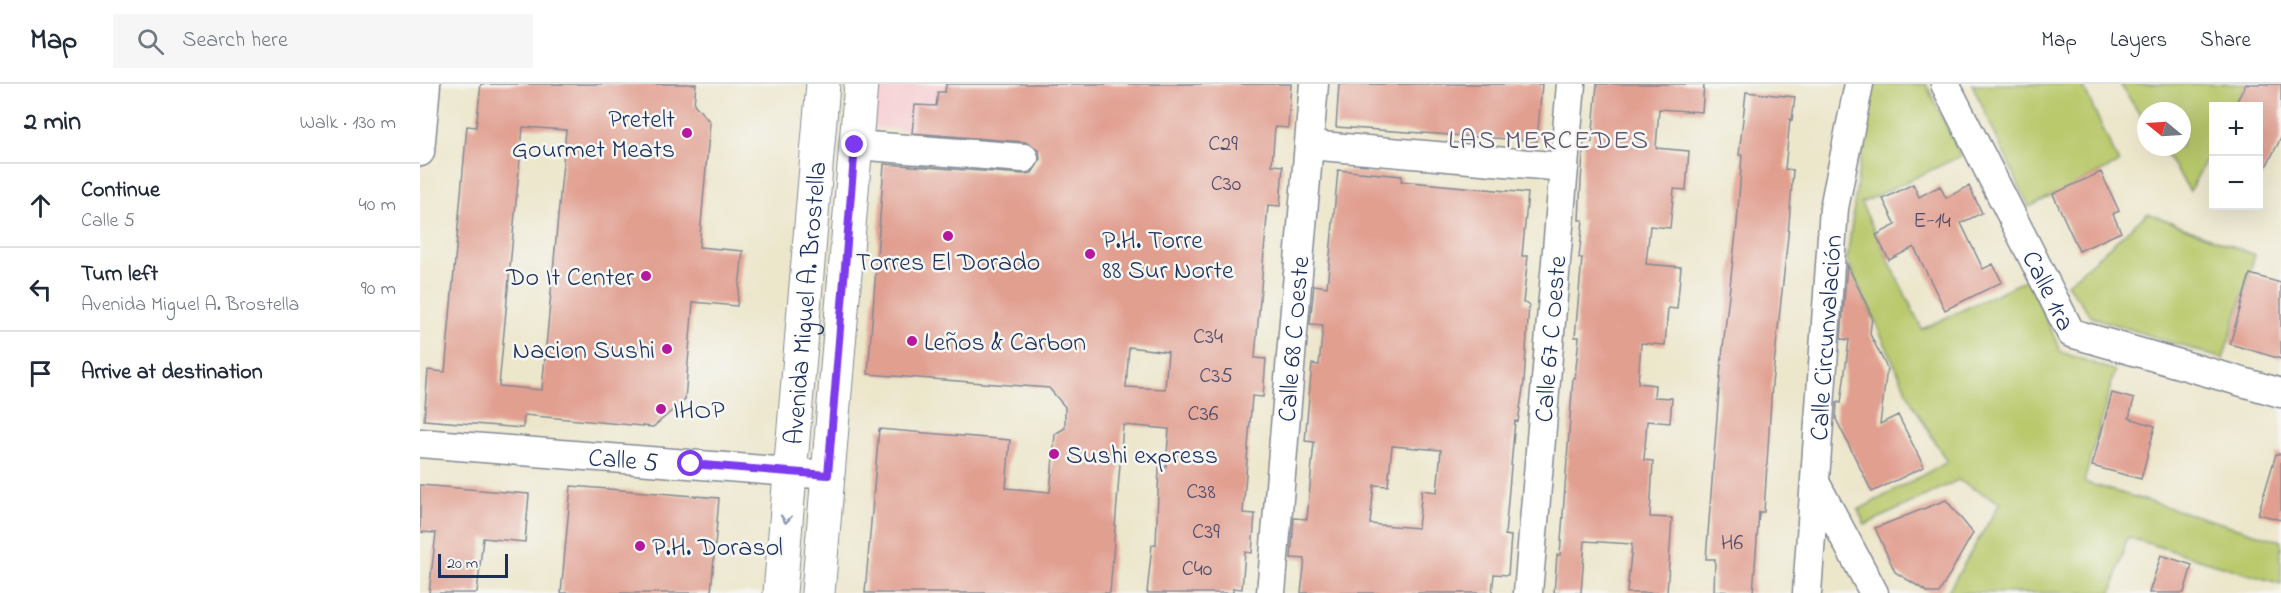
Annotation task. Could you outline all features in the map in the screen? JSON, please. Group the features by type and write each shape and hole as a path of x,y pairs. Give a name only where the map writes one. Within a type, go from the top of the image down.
{"main road":[{"name":"Avenida Miguel A. Brostella","path":"780,593 823,84"},
{"name":"Avenida Miguel A. Brostella","path":"818,593 861,84"}],"street":[{"path":"420,152 426,84"},
{"name":"Calle 68 C Oeste","path":"1270,593 1314,84"},
{"name":"Calle 67 C Oeste","path":"1528,593 1571,84"},
{"name":"Calle Circunvalación","path":"1807,593 1834,208 1859,84"},
{"name":"Calle 1ra","path":"1945,84 2071,333 2281,393"},
{"path":"1309,144 1564,167"},
{"path":"855,145 1023,158"},
{"name":"Calle 5","path":"420,443 828,475"},
{"path":"1816,484 1874,593"}],"shaded area":[{"path":"876,84 1039,84 1025,140 871,127"}],"green space":[{"path":"1873,84 1926,84 1961,156 1861,203 1922,329 2028,279 2061,352 2115,371 2084,482 2281,541 2281,584 2127,537 2112,593 1947,593 2000,503 1958,480 1865,525 1858,510 1947,462 1912,403 1847,260 1865,123"},
{"path":"1972,84 2082,84 2119,163 2029,207"},
{"path":"2120,84 2246,84 2236,102 2209,102 2209,154 2190,191 2167,156 2191,156 2191,102 2137,102 2137,110"},
{"path":"2148,213 2255,255 2223,359 2092,317 2067,284"}],"building":[{"name":"Do It Center","path":"481,84 696,84 694,104 710,122 699,247 743,251 737,306 693,302 685,400 653,427 524,415 523,428 424,420 428,370 445,372 467,126 476,127","holes":["523,127 566,130 542,390 499,386"]},
{"path":"946,84 1291,84 1288,128 1275,127 1272,165 1283,166 1280,206 1268,205 1255,358 1266,359 1263,397 1252,396 1243,513 1255,514 1252,553 1245,552 1242,589 1233,588 1233,593 1147,593 1152,545 1156,545 1159,467 1166,467 1169,429 1123,425 1110,593 865,593 879,429 1010,440 1006,488 1050,492 1055,434 1065,428 1065,407 1049,388 868,374 884,164 1023,174 1032,173 1040,160 1039,150 1025,142 912,133 915,105 936,106 938,92 945,92","holes":["1129,347 1168,352 1165,389 1126,387"]},
{"path":"1339,84 1542,84 1537,141 1336,127"},
{"path":"1597,84 1704,84 1702,112 1659,109 1656,148 1689,151 1686,190 1674,189 1670,228 1650,226 1646,264 1681,267 1677,309 1668,308 1665,345 1641,343 1638,383 1655,385 1654,397 1672,398 1670,423 1647,421 1644,460 1653,461 1650,517 1672,518 1667,593 1627,593 1632,544 1585,541 1581,593 1554,593 1557,555 1560,555 1573,378 1575,378 1579,337 1575,337 1582,258 1579,258 1583,220 1579,220 1584,142 1592,142"},
{"path":"2246,84 2281,84 2281,138 2263,172 2263,102 2236,102"},
{"path":"1746,92 1795,97 1792,120 1790,119 1785,169 1793,170 1788,236 1772,384 1764,512 1759,512 1753,593 1714,591 1715,559 1706,559 1721,365 1737,224 1742,155 1739,155"},
{"path":"1338,170 1402,176 1401,181 1528,193 1522,256 1528,256 1523,303 1529,304 1524,382 1518,422 1515,421 1505,535 1511,536 1508,575 1494,574 1492,593 1301,593 1305,559 1291,558 1294,518 1307,519 1314,442 1305,441 1312,364 1319,365 1323,325 1310,324 1314,285 1327,287","holes":["1392,446 1441,450 1437,492 1422,490 1418,528 1370,524 1374,485 1388,486"]},
{"path":"2101,172 2119,211 2113,214 2121,232 2079,251 2053,194"},
{"path":"1913,184 1919,197 1940,186 1946,198 1969,186 1982,213 1961,223 1983,269 1993,264 2002,282 1945,310 1914,247 1889,260 1876,235 1896,225 1883,199"},
{"path":"1847,264 1872,316 1870,334 1887,368 1880,424 1898,415 1924,467 1872,492 1836,419 1837,402 1841,403 1849,340 1841,339"},
{"path":"2250,274 2281,283 2281,359 2230,344"},
{"path":"2112,393 2134,399 2129,418 2155,426 2141,479 2092,466"},
{"path":"2276,454 2281,454 2281,520 2258,514"},
{"path":"420,485 529,494 525,542 483,538 477,593 429,593 436,533 420,532"},
{"name":"P.H. Dorasol","path":"571,486 719,498 711,593 561,593"},
{"path":"1946,500 1973,533 1939,593 1929,593 1895,572 1875,528"},
{"path":"2161,555 2192,565 2184,593 2149,593"}],"place":[{"name":"Pretelt Gourmet Meats","path":"687,133"},
{"name":"Torres El Dorado","path":"948,236"},
{"name":"P.H. Torre 88 Sur Norte","path":"1090,254"},
{"name":"Do It Center","path":"646,276"},
{"name":"Leños & Carbon","path":"912,341"},
{"name":"Nacion Sushi","path":"667,349"},
{"name":"IHOP","path":"661,409"},
{"name":"Sushi express","path":"1054,454"},
{"name":"P.H. Dorasol","path":"640,546"}],"district":[{"name":"LAS MERCEDES","path":"1549,139"}],"route":[{"path":"691,464 828,475 855,145"}]}
